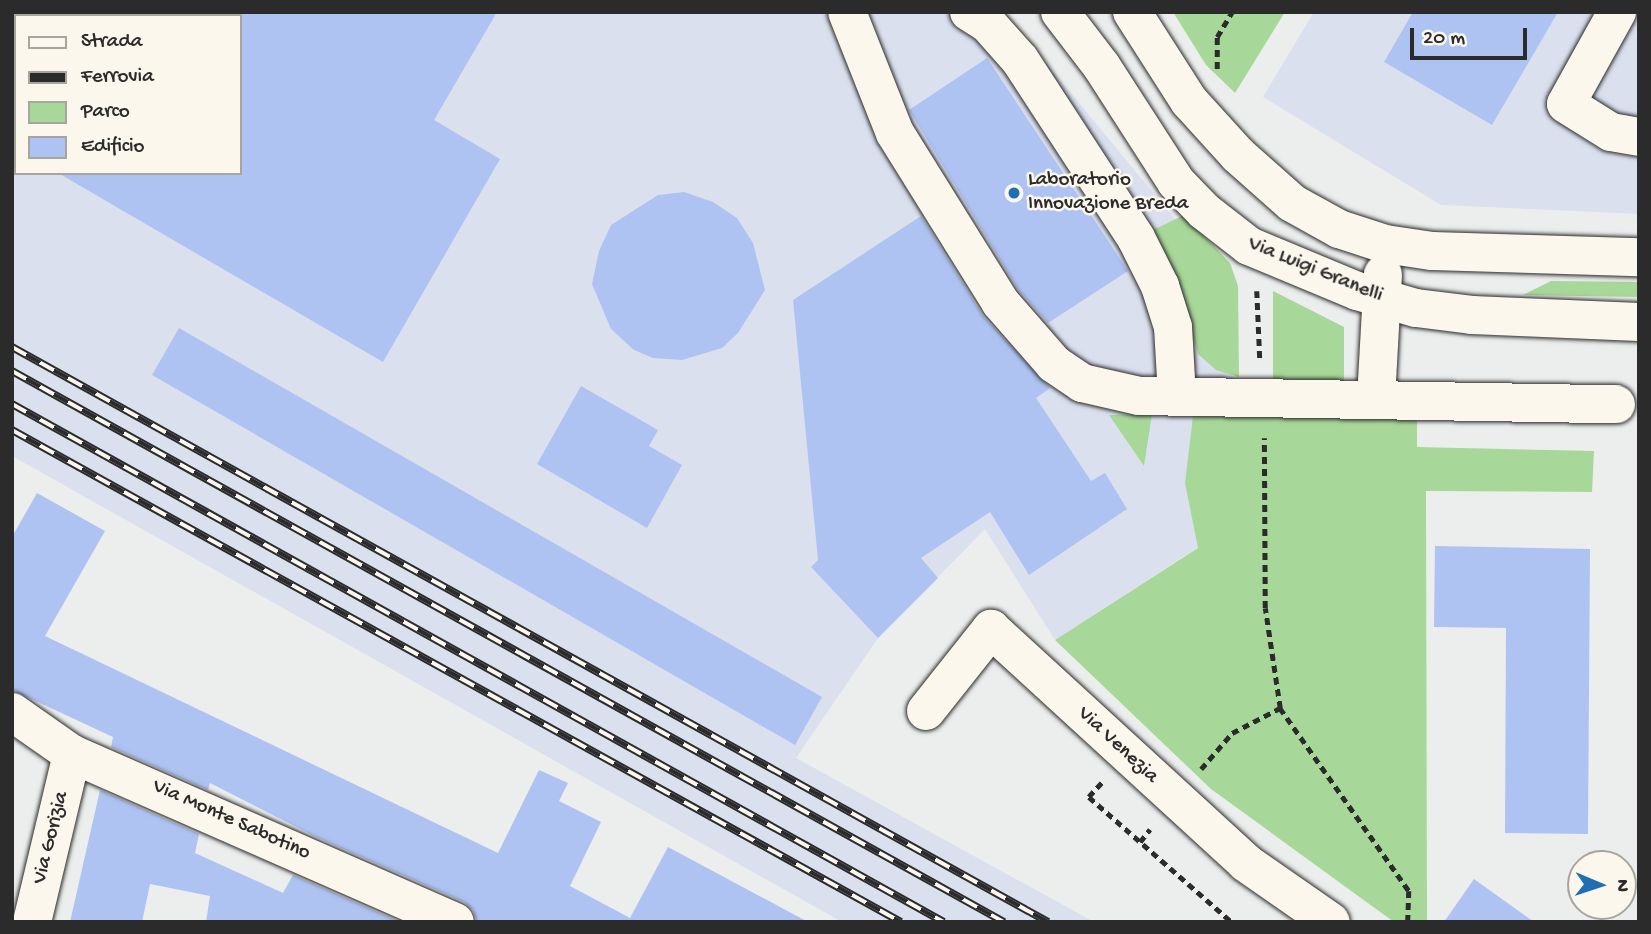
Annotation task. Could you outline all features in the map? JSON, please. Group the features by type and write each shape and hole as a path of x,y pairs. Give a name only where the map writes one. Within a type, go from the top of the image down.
{"street":[{"path":"847,12 895,133 1024,334 1061,370 1096,389 1177,396 1616,404"},
{"path":"969,12 988,24 1020,60 1136,238 1170,316 1177,396"},
{"name":"Via Luigi Granelli","path":"1060,12 1102,67 1176,182 1220,226 1249,246 1380,299 1451,314 1639,322"},
{"path":"1132,12 1189,101 1255,172 1310,214 1385,244 1452,252 1639,257"},
{"path":"1617,12 1566,104 1611,132 1639,138"},
{"path":"1376,399 1385,244"},
{"name":"Via Venezia","path":"926,711 991,629 1246,863 1331,922"},
{"name":"Via Monte Sabotino","path":"12,712 72,754 455,922"},
{"name":"Via Gorizia","path":"32,922 72,754"}],"path":[{"path":"1249,246 1256,286 1262,398 1265,608 1280,708 1409,891 1408,922"},
{"path":"1192,778 1232,733 1280,708"},
{"path":"1140,842 1232,922"}],"shaded area":[{"path":"12,12 1004,12 1222,276 1246,516 1055,640 985,529 878,638 796,758 1094,922 842,922 12,456"},
{"path":"1314,12 1639,12 1639,214 1441,205 1263,97"},
{"path":"1638,518 1639,922 1637,922"}],"green space":[{"path":"1173,12 1285,12 1235,93 1206,65"},
{"path":"1184,215 1230,263 1238,286 1239,377 1216,370 1198,354 1170,264 1151,231"},
{"path":"1551,281 1639,282 1639,297 1523,295"},
{"path":"1273,291 1344,327 1344,382 1273,379"},
{"path":"1152,414 1144,466 1109,415"},
{"path":"1193,416 1417,418 1417,447 1594,451 1592,492 1426,491 1427,922 1394,922 1211,789 1055,640 1198,548 1185,483"}],"building":[{"path":"497,12 434,120 500,159 383,362 61,175 242,175 240,14"},
{"path":"1413,12 1558,12 1492,125 1384,62"},
{"name":"Laboratorio Innovazione Breda","path":"987,58 1128,271 1048,323 1018,289 909,110"},
{"path":"684,192 713,202 737,218 753,243 765,290 738,333 722,348 682,360 653,358 634,350 611,329 592,284 599,251 611,225 658,195"},
{"path":"921,216 983,316 1050,388 1036,398 1091,481 1105,473 1127,509 1029,575 990,512 921,558 938,578 878,638 811,567 818,560 793,300"},
{"path":"179,328 822,697 795,745 152,375"},
{"path":"581,386 658,430 649,446 682,465 647,528 537,464"},
{"path":"37,493 105,531 45,636 498,853 539,770 568,783 559,801 601,822 570,886 630,918 668,847 808,922 477,922 473,910 464,902 314,836 210,783 208,790 111,747 113,737 12,690 12,537"},
{"path":"1435,546 1590,549 1588,834 1505,833 1506,628 1434,627"},
{"path":"100,790 199,834 195,853 283,893 293,875 400,922 206,922 210,896 150,884 142,922 70,922"},
{"path":"1474,879 1534,922 1444,922"}],"railway":[{"path":"12,347 1048,922"},
{"path":"12,371 1004,922"},
{"path":"12,404 944,922"},
{"path":"12,430 901,922"}],"place":[{"name":"Laboratorio Innovazione Breda","path":"1014,193"}]}
